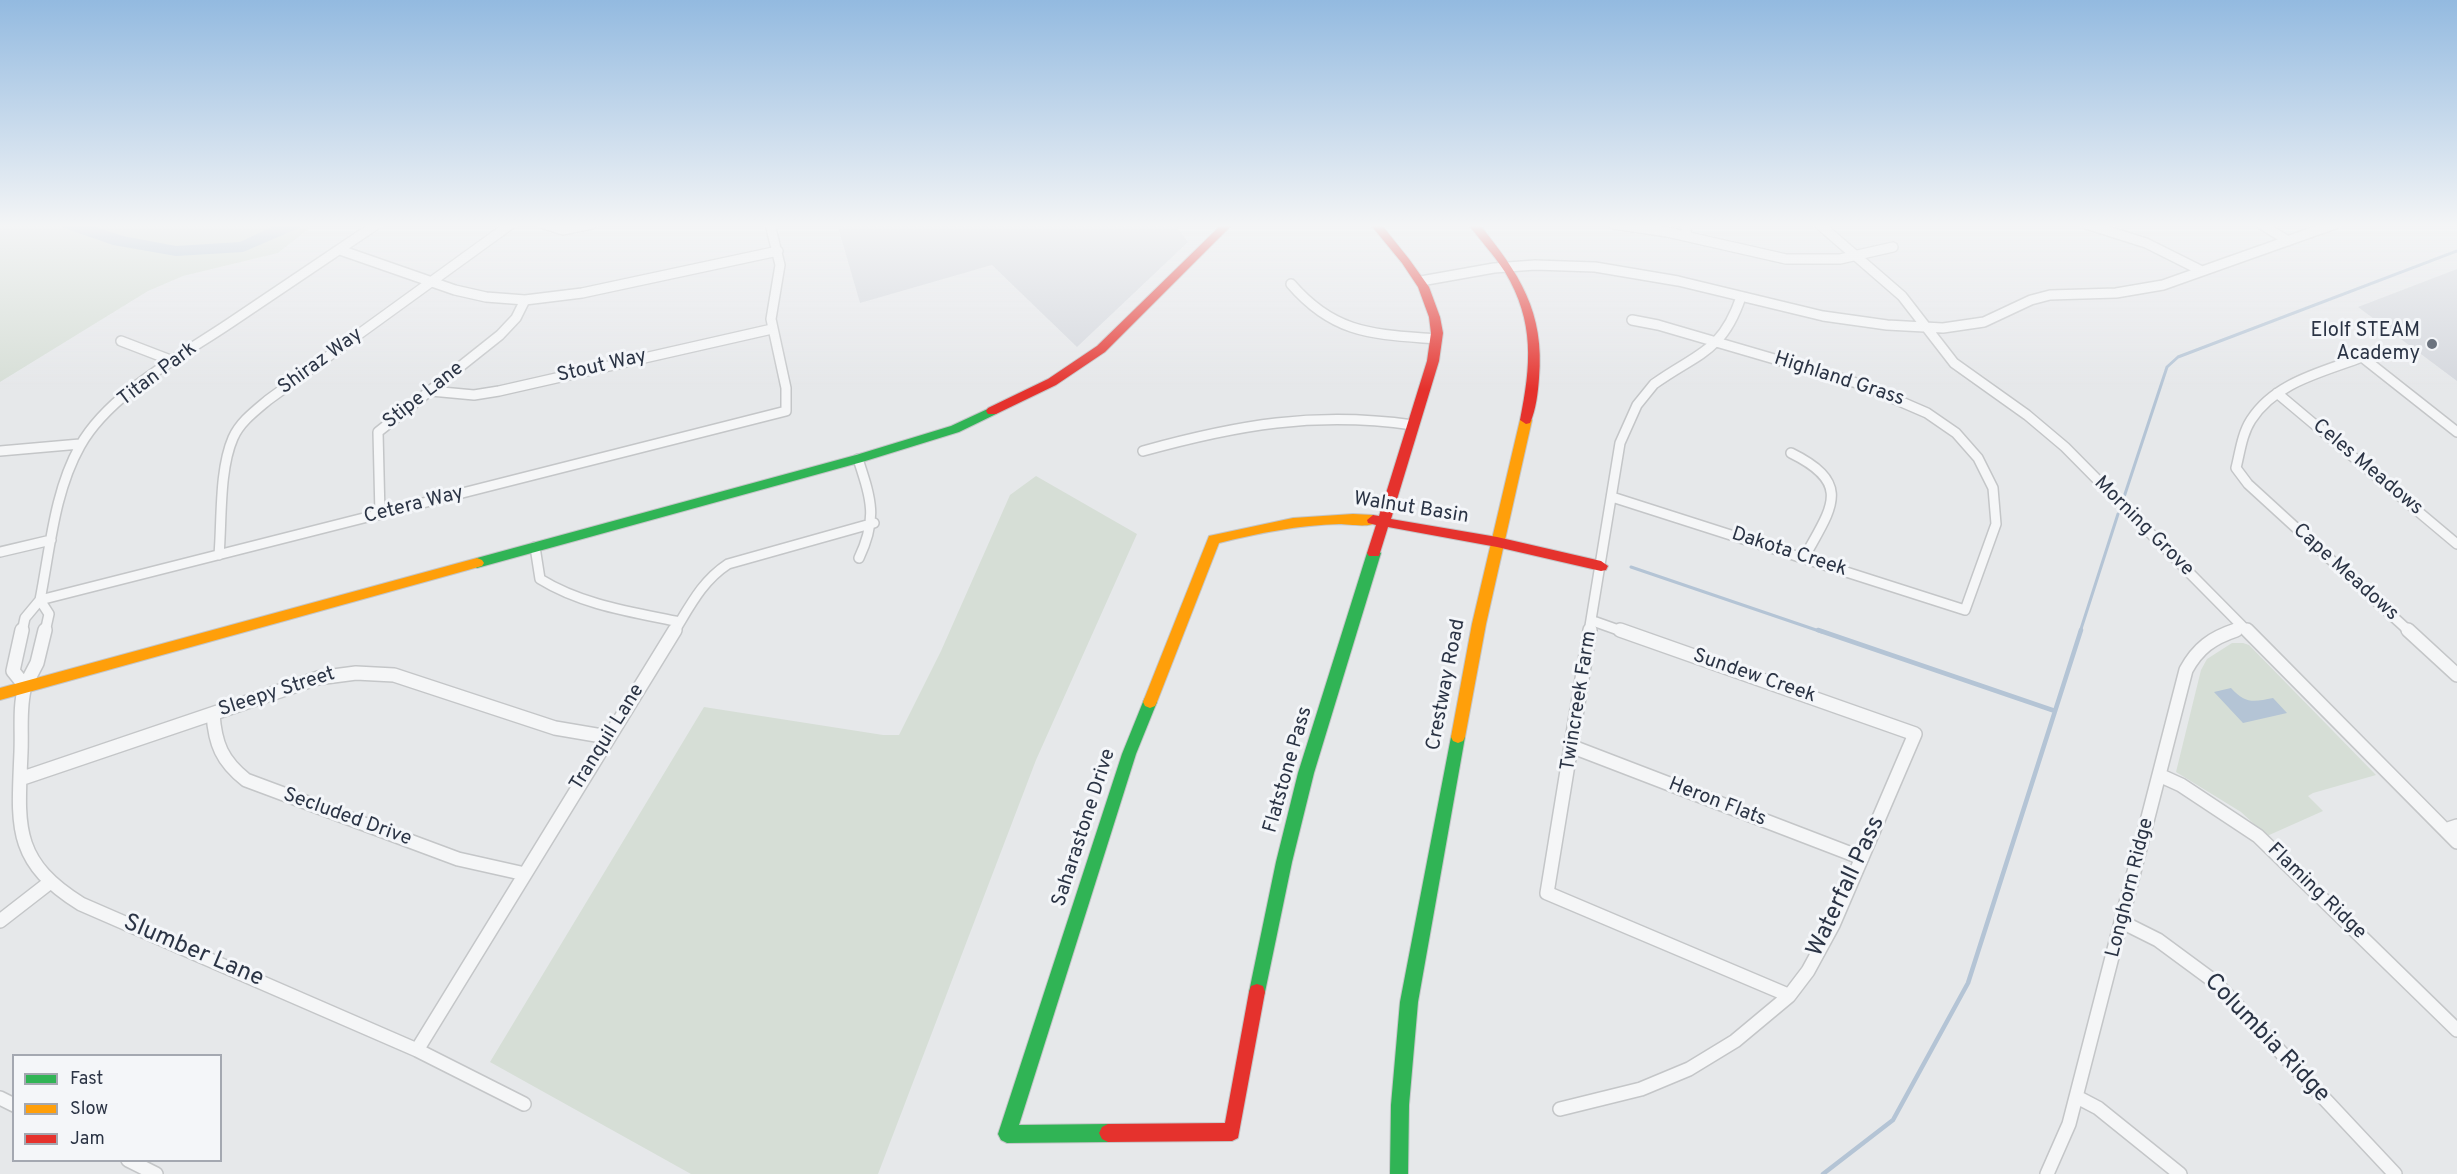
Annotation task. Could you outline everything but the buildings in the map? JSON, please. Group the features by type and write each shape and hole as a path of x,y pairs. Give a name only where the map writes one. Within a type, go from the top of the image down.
{"street":[{"name":"Titan Park","path":"40,600 51,540 70,467 80,444 126,396 173,361 297,279"},
{"path":"422,279 486,297 525,300 582,293 648,279"},
{"name":"Shiraz Way","path":"219,555 228,458 232,440 240,427 268,400 435,279"},
{"path":"772,329 771,306 779,279"},
{"path":"0,694 858,459 955,429 1052,382 1075,367 1101,349 1172,279"},
{"path":"1420,280 1427,279"},
{"name":"Crestway Road","path":"1398,1174 1400,1105 1409,1002 1442,808 1497,542 1534,384 1537,356 1533,318 1516,279"},
{"path":"1667,279 1823,316 1928,328 1978,323 2031,300 2050,295 2143,289 2176,279"},
{"name":"Morning Grove","path":"1883,279 1902,296 1949,358 1964,372 2026,415 2065,447 2242,628 2451,828 2457,842"},
{"name":"Flatstone Pass","path":"1007,1134 1232,1132 1251,1021 1284,862 1306,773 1432,362 1437,339 1433,310 1420,280"},
{"path":"1291,284 1303,301 1315,311 1345,327 1373,334 1437,339"},
{"name":"Twincreek Farm","path":"1741,297 1728,329 1717,342 1705,352 1669,372 1638,402 1620,443 1573,747 1547,893 1788,995"},
{"name":"Stipe Lane","path":"380,515 378,432 510,325 525,300"},
{"name":"Highland Grass","path":"1632,320 1857,382 1901,398 1943,423 1973,452 1989,478 1997,509 1996,524 1965,610"},
{"name":"Stout Way","path":"431,391 474,395 499,391 772,329"},
{"name":"Cetera Way","path":"40,600 786,411 788,395 772,329"},
{"path":"121,341 173,361"},
{"path":"2277,393 2361,357 2457,432"},
{"name":"Cape Meadows","path":"2277,393 2261,406 2250,422 2236,468 2248,484 2457,675"},
{"name":"Celes Meadows","path":"2277,393 2457,544"},
{"path":"1143,451 1212,432 1283,420 1353,418 1413,425"},
{"path":"0,451 80,444"},
{"path":"1791,453 1804,458 1822,471 1834,495 1831,507 1804,558"},
{"path":"858,459 872,500 874,523 860,558"},
{"name":"Dakota Creek","path":"1612,497 1965,610"},
{"name":"Walnut Basin","path":"1214,539 1280,522 1308,518 1353,518 1384,521 1497,542 1601,566"},
{"name":"Tranquil Lane","path":"417,1050 680,622 697,589 712,573 728,564 874,523"},
{"name":"Saharastone Drive","path":"1007,1134 1129,754 1214,539"},
{"path":"0,552 51,540"},
{"path":"536,547 540,579 550,586 620,609 680,622"},
{"path":"40,600 49,614 38,663 24,687 12,670 25,618 40,600"},
{"name":"Sundew Creek","path":"1593,621 1915,734"},
{"name":"Longhorn Ridge","path":"2047,1174 2070,1124 2186,670 2192,657 2211,639 2242,628"},
{"name":"Sleepy Street","path":"20,779 318,678 345,672 367,671 394,675 555,728 608,737"},
{"name":"Slumber Lane","path":"24,687 18,810 21,837 33,863 49,883 65,896 81,904 417,1050 524,1104"},
{"name":"Secluded Drive","path":"213,714 213,734 218,753 228,767 246,780 458,859 525,874"},
{"name":"Waterfall Pass","path":"1560,1109 1609,1100 1651,1087 1708,1061 1732,1045 1797,986 1835,922 1915,734"},
{"name":"Heron Flats","path":"1573,747 1862,858"},
{"name":"Flaming Ridge","path":"2159,775 2181,785 2258,836 2457,1030"},
{"path":"0,921 49,883"},
{"name":"Columbia Ridge","path":"2122,922 2158,940 2215,982 2395,1174"},
{"path":"2077,1097 2098,1108 2181,1174"},
{"path":"130,1162 156,1174"}],"shaded area":[{"path":"0,279 176,279 148,291 0,382"},
{"path":"853,279 944,279 860,303"},
{"path":"1006,279 1149,279 1077,347"},
{"name":"Elolf STEAM Academy","path":"2432,279 2457,279 2457,381 2358,307"},
{"path":"1036,476 1137,534 1036,760 878,1174 691,1174 490,1062 704,707 883,735 899,735 941,651 1010,495"},
{"path":"2232,643 2249,645 2376,775 2313,793 2308,796 2323,811 2267,836 2241,812 2176,772 2201,670 2207,659"}],"water":[{"path":"2231,688 2250,701 2273,698 2287,713 2243,723 2214,692"}],"waterway":[{"path":"2124,497 2167,367 2178,357 2384,279"},
{"path":"2080,632 2118,514"},
{"path":"1631,567 1822,632"},
{"path":"1818,630 2055,711"},
{"path":"1823,1174 1893,1120 1968,983 2081,630"}],"traffic: fast":[{"path":"477,563 858,459 955,429 992,411"},
{"path":"1257,992 1284,862 1306,773 1374,553"},
{"path":"1108,1133 1007,1134 1129,754 1150,702"},
{"path":"1399,1174 1400,1105 1409,1002 1458,737"}],"traffic: slow":[{"path":"1458,737 1479,624 1526,420"},
{"path":"1150,702 1214,539 1293,523 1332,519 1373,520"},
{"path":"0,694 477,563"}],"traffic: jam":[{"path":"992,411 1052,382 1101,349 1172,279"},
{"path":"1374,553 1433,361 1437,340 1435,317 1418,279"},
{"path":"1513,279 1530,314 1534,337 1535,361 1526,420"},
{"path":"1373,520 1497,542 1601,566"},
{"path":"1108,1133 1232,1132 1257,992"}],"place":[{"name":"Elolf STEAM Academy","path":"2432,344"}]}
